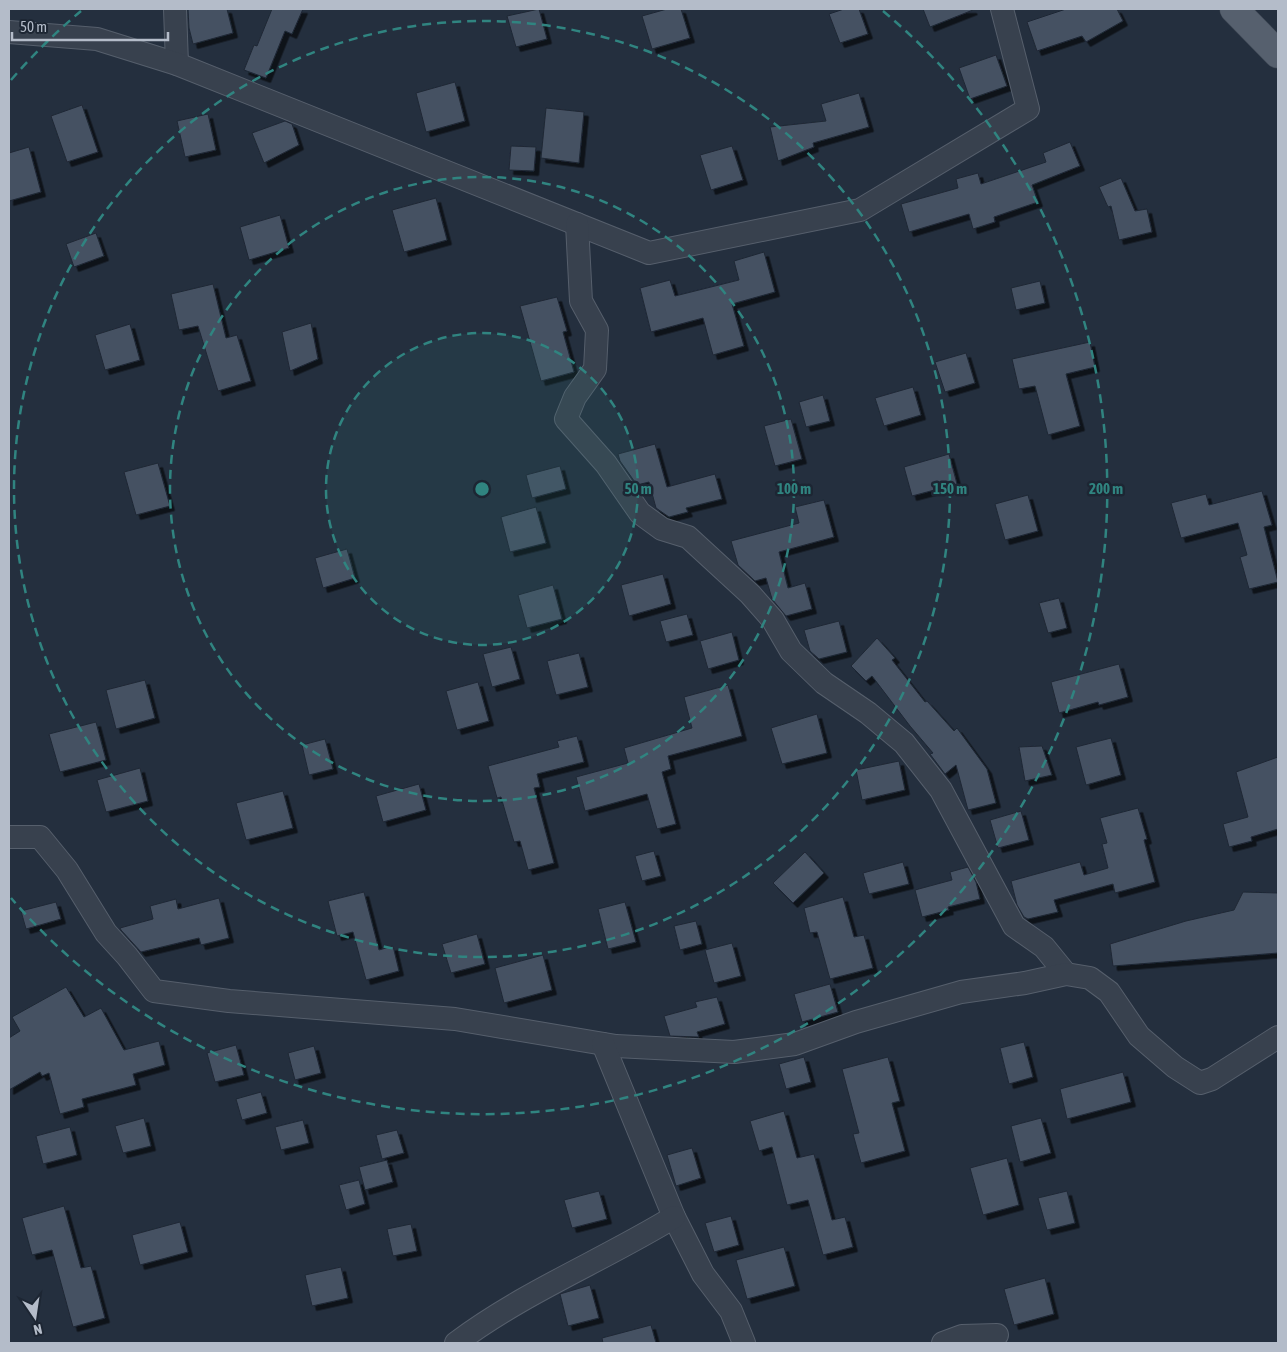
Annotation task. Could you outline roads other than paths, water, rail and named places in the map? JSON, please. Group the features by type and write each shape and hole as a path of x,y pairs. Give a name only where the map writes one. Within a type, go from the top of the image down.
{"main road":[{"path":"1234,9 1278,54"}],"street":[{"path":"175,9 177,64"},
{"path":"9,32 97,39 177,64 648,253 860,210 1028,108 1002,9"},
{"path":"577,224 580,301 597,330 596,350 594,369 575,397 566,419 606,464 640,513 662,529 688,537 750,594 773,620 791,651 824,683 868,713 904,743 941,790 1014,926 1044,947 1066,974"},
{"path":"9,837 40,837 67,870 106,933 127,956 154,991 229,1001 455,1019 616,1046 734,1052 795,1044 856,1022 962,992 1025,983 1066,974 1090,978 1109,992 1139,1036 1175,1067 1200,1083 1212,1079 1278,1037"},
{"path":"603,1044 674,1217 703,1274 731,1311 744,1343"},
{"path":"456,1343 478,1326 532,1293 641,1237 674,1217"},
{"path":"943,1343 962,1336 997,1335"}]}
